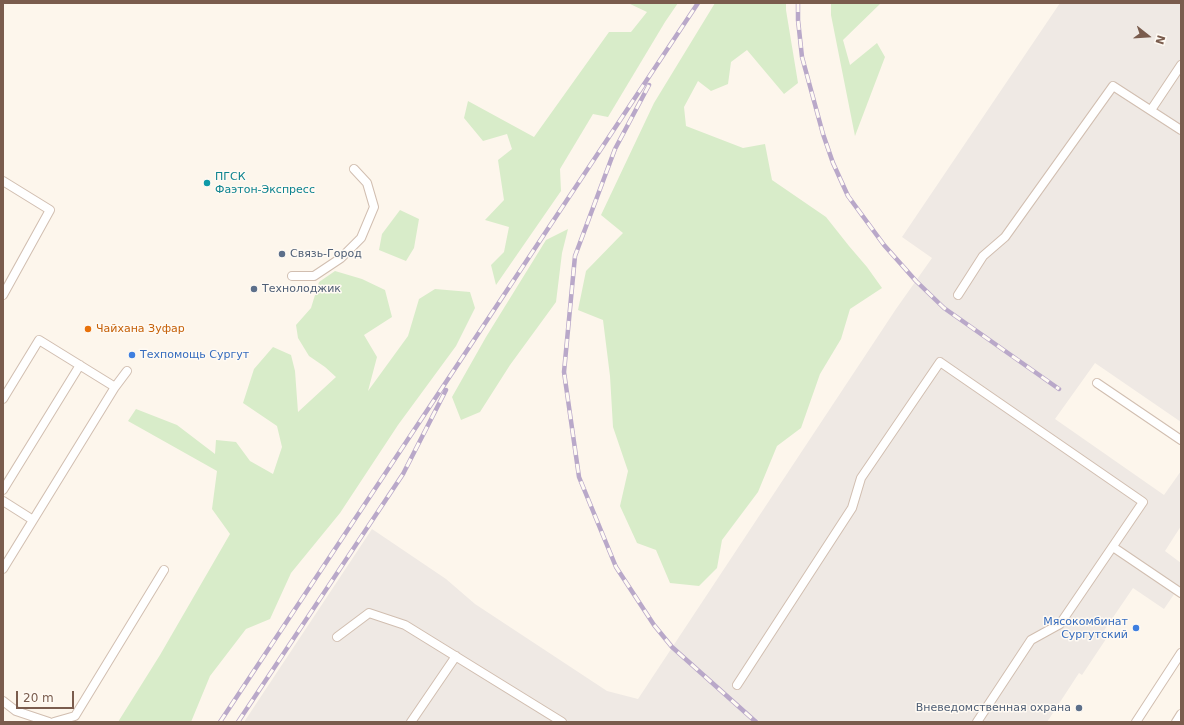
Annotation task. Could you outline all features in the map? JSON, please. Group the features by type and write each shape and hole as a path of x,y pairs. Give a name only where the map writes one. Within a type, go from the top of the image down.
{"lane":[{"path":"1151,110 1181,66"},
{"path":"958,295 982,256 1005,237 1113,86 1181,130"},
{"path":"292,276 314,276 341,258 361,238 374,207 367,183 354,169"},
{"path":"3,181 50,210 3,295"},
{"path":"3,399 39,340 115,387"},
{"path":"737,685 852,508 861,478 940,362 1142,502 1060,624 1031,640 976,722"},
{"path":"3,490 80,365"},
{"path":"3,569 115,387 127,371"},
{"path":"1097,383 1181,440"},
{"path":"3,501 33,520"},
{"path":"1113,547 1181,593"},
{"path":"54,722 75,716 164,570"},
{"path":"337,637 369,613 405,625 562,722"},
{"path":"1136,722 1181,653"},
{"path":"411,722 456,656"},
{"path":"3,701 16,711 49,722"},
{"path":"1176,722 1181,714"}],"shaded area":[{"path":"1060,3 1181,3 1181,422 1095,363 1055,419 1164,495 1181,471 1181,526 1165,551 1181,563 1181,584 1164,609 1133,588 1101,635 1106,639 1082,675 1079,673 1047,722 244,722 372,529 446,579 475,604 607,691 638,699 896,309 932,258 902,237"}],"green space":[{"path":"628,3 678,3 608,117 593,114 560,169 561,191 496,285 491,265 504,252 509,227 485,220 504,200 498,160 512,149 507,134 483,141 464,118 468,101 534,137 609,32 631,32 647,12"},
{"path":"715,3 786,3 798,83 784,94 747,50 731,62 728,84 711,91 698,81 684,107 686,126 743,148 765,144 772,180 826,217 867,267 882,288 850,309 841,339 820,374 801,428 777,446 758,492 722,540 717,568 699,586 670,583 656,550 637,543 620,506 628,471 613,427 610,376 603,320 578,310 586,271 623,233 601,215 654,103"},
{"path":"831,3 881,3 843,40 850,65 877,43 885,57 855,136 831,15"},
{"path":"400,210 419,219 414,248 406,261 379,250 382,234"},
{"path":"568,229 562,253 556,302 510,365 480,412 461,420 452,397 486,337 546,240"},
{"path":"335,271 362,279 385,290 392,317 364,335 377,357 368,391 408,336 419,299 435,289 470,292 475,308 456,346 398,425 340,513 291,573 270,619 246,629 210,676 191,722 118,722 160,655 230,534 212,509 217,471 128,421 136,409 177,425 215,454 216,440 236,442 250,461 273,474 282,447 277,426 243,403 254,369 273,347 291,355 295,371 298,412 336,377 309,356 298,338 296,325 311,308 319,282"}],"railway":[{"path":"220,722 698,3"},
{"path":"798,3 798,20 802,57 823,134 833,163 848,196 884,245 916,281 944,308 1059,389"},
{"path":"649,85 615,149 575,256 564,372 579,477 616,567 654,625 672,647 756,722"},
{"path":"238,722 403,474 446,390"}],"place":[{"name":"ПГСК Фаэтон-Экспресс","path":"207,183"},
{"name":"Связь-Город","path":"282,254"},
{"name":"Технолоджик","path":"254,289"},
{"name":"Чайхана Зуфар","path":"88,329"},
{"name":"Техпомощь Сургут","path":"132,355"},
{"name":"Мясокомбинат Сургутский","path":"1136,628"},
{"name":"Вневедомственная охрана","path":"1079,708"}]}
